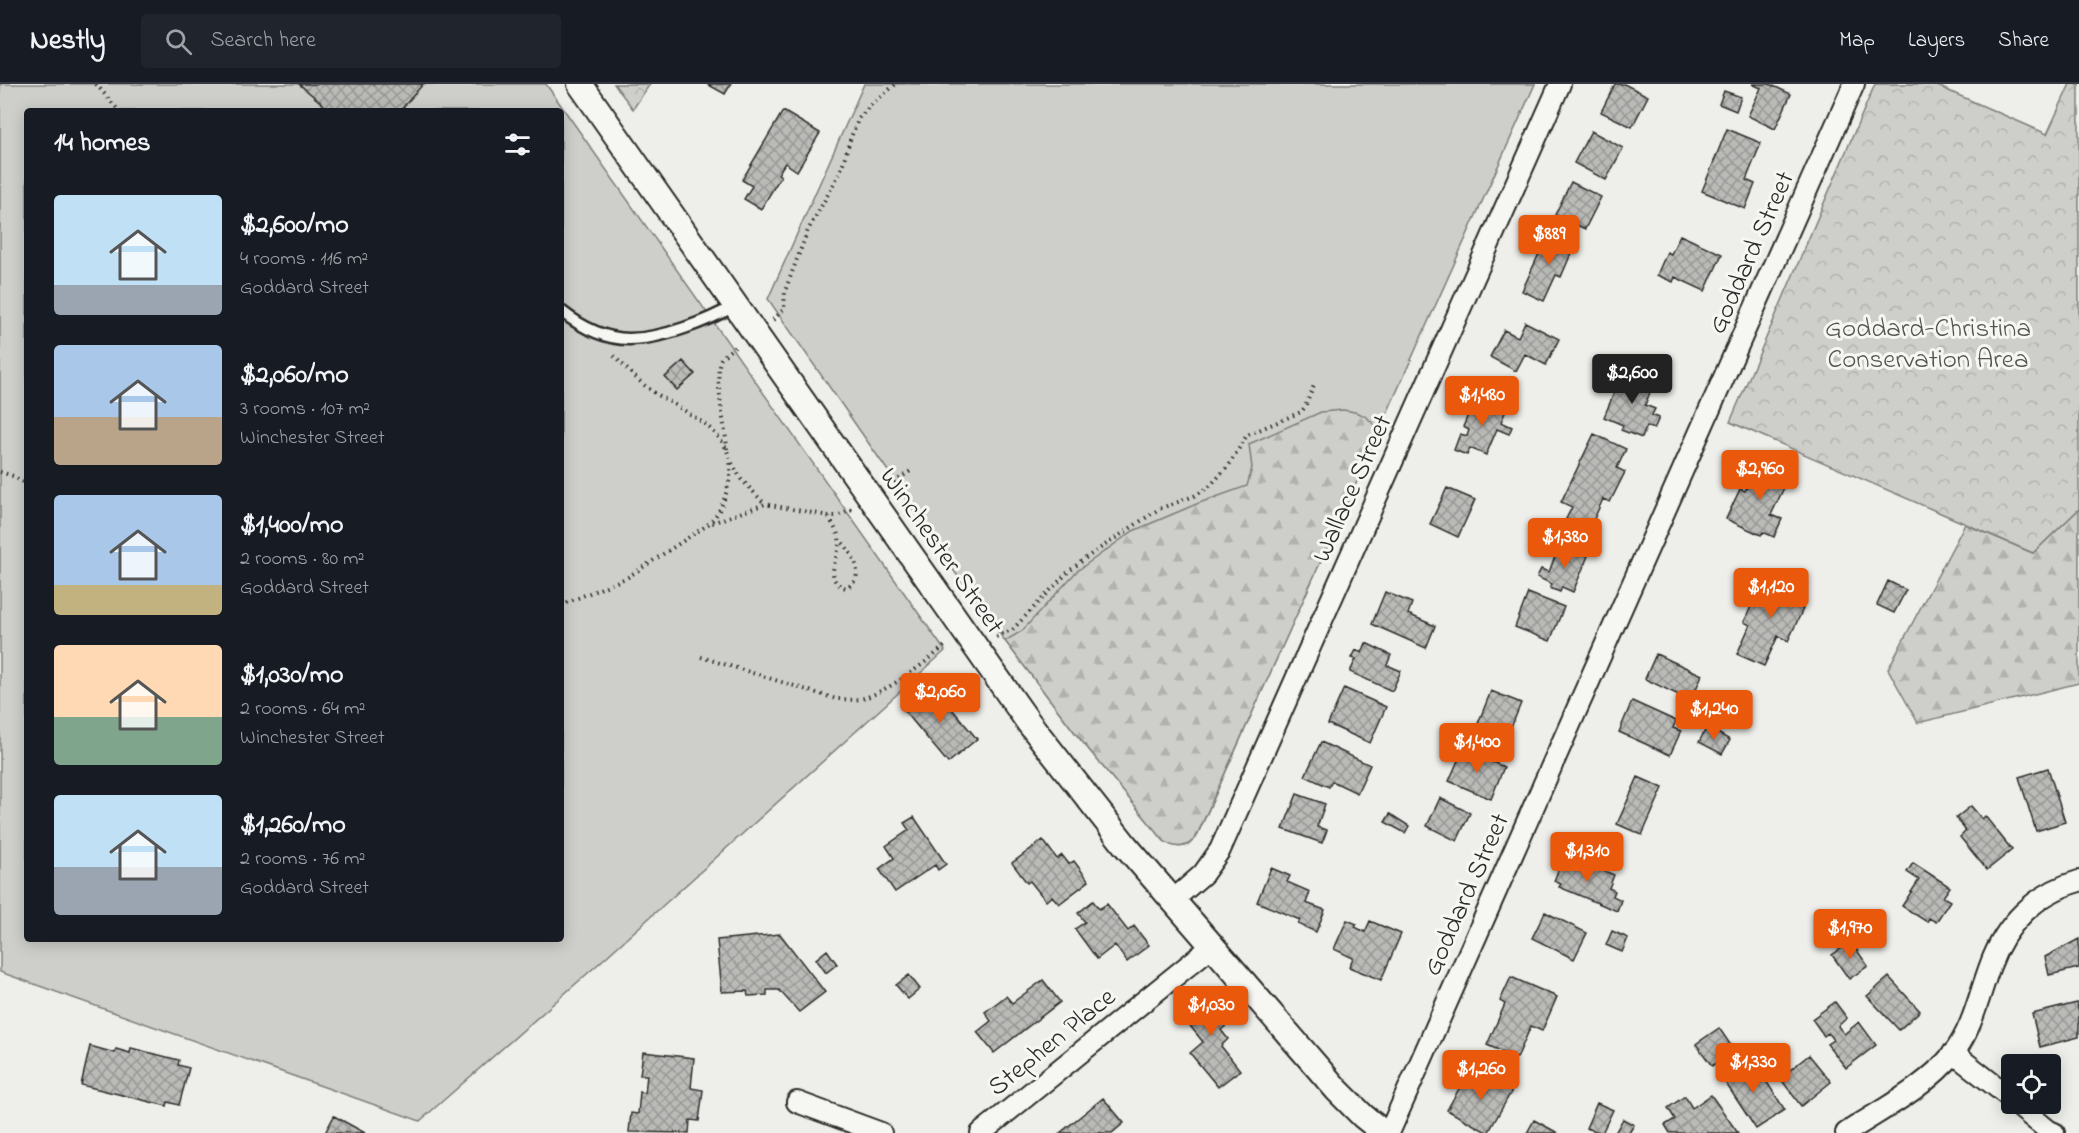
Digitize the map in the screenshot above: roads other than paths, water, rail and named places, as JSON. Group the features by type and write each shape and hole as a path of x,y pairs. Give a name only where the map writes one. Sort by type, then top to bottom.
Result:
{"street":[{"name":"Winchester Street","path":"580,84 970,641 1085,796 1211,947 1337,1090 1384,1133"},
{"name":"Wallace Street","path":"1172,901 1203,874 1220,850 1560,84"},
{"name":"Goddard Street","path":"1389,1133 1854,84"},
{"path":"1846,1133 1926,1080 1953,1053 1973,1018 1990,964 2012,924 2044,894 2079,881"},
{"name":"Stephen Place","path":"981,1133 1211,947"},
{"path":"1953,1053 2001,1090"},
{"path":"797,1102 881,1133"},
{"path":"2028,1114 2054,1133"}],"lane":[{"path":"564,313 578,325 628,339 702,322 736,305"}],"park label":[{"name":"Goddard-Christina Conservation Area","path":"1928,342"}]}
